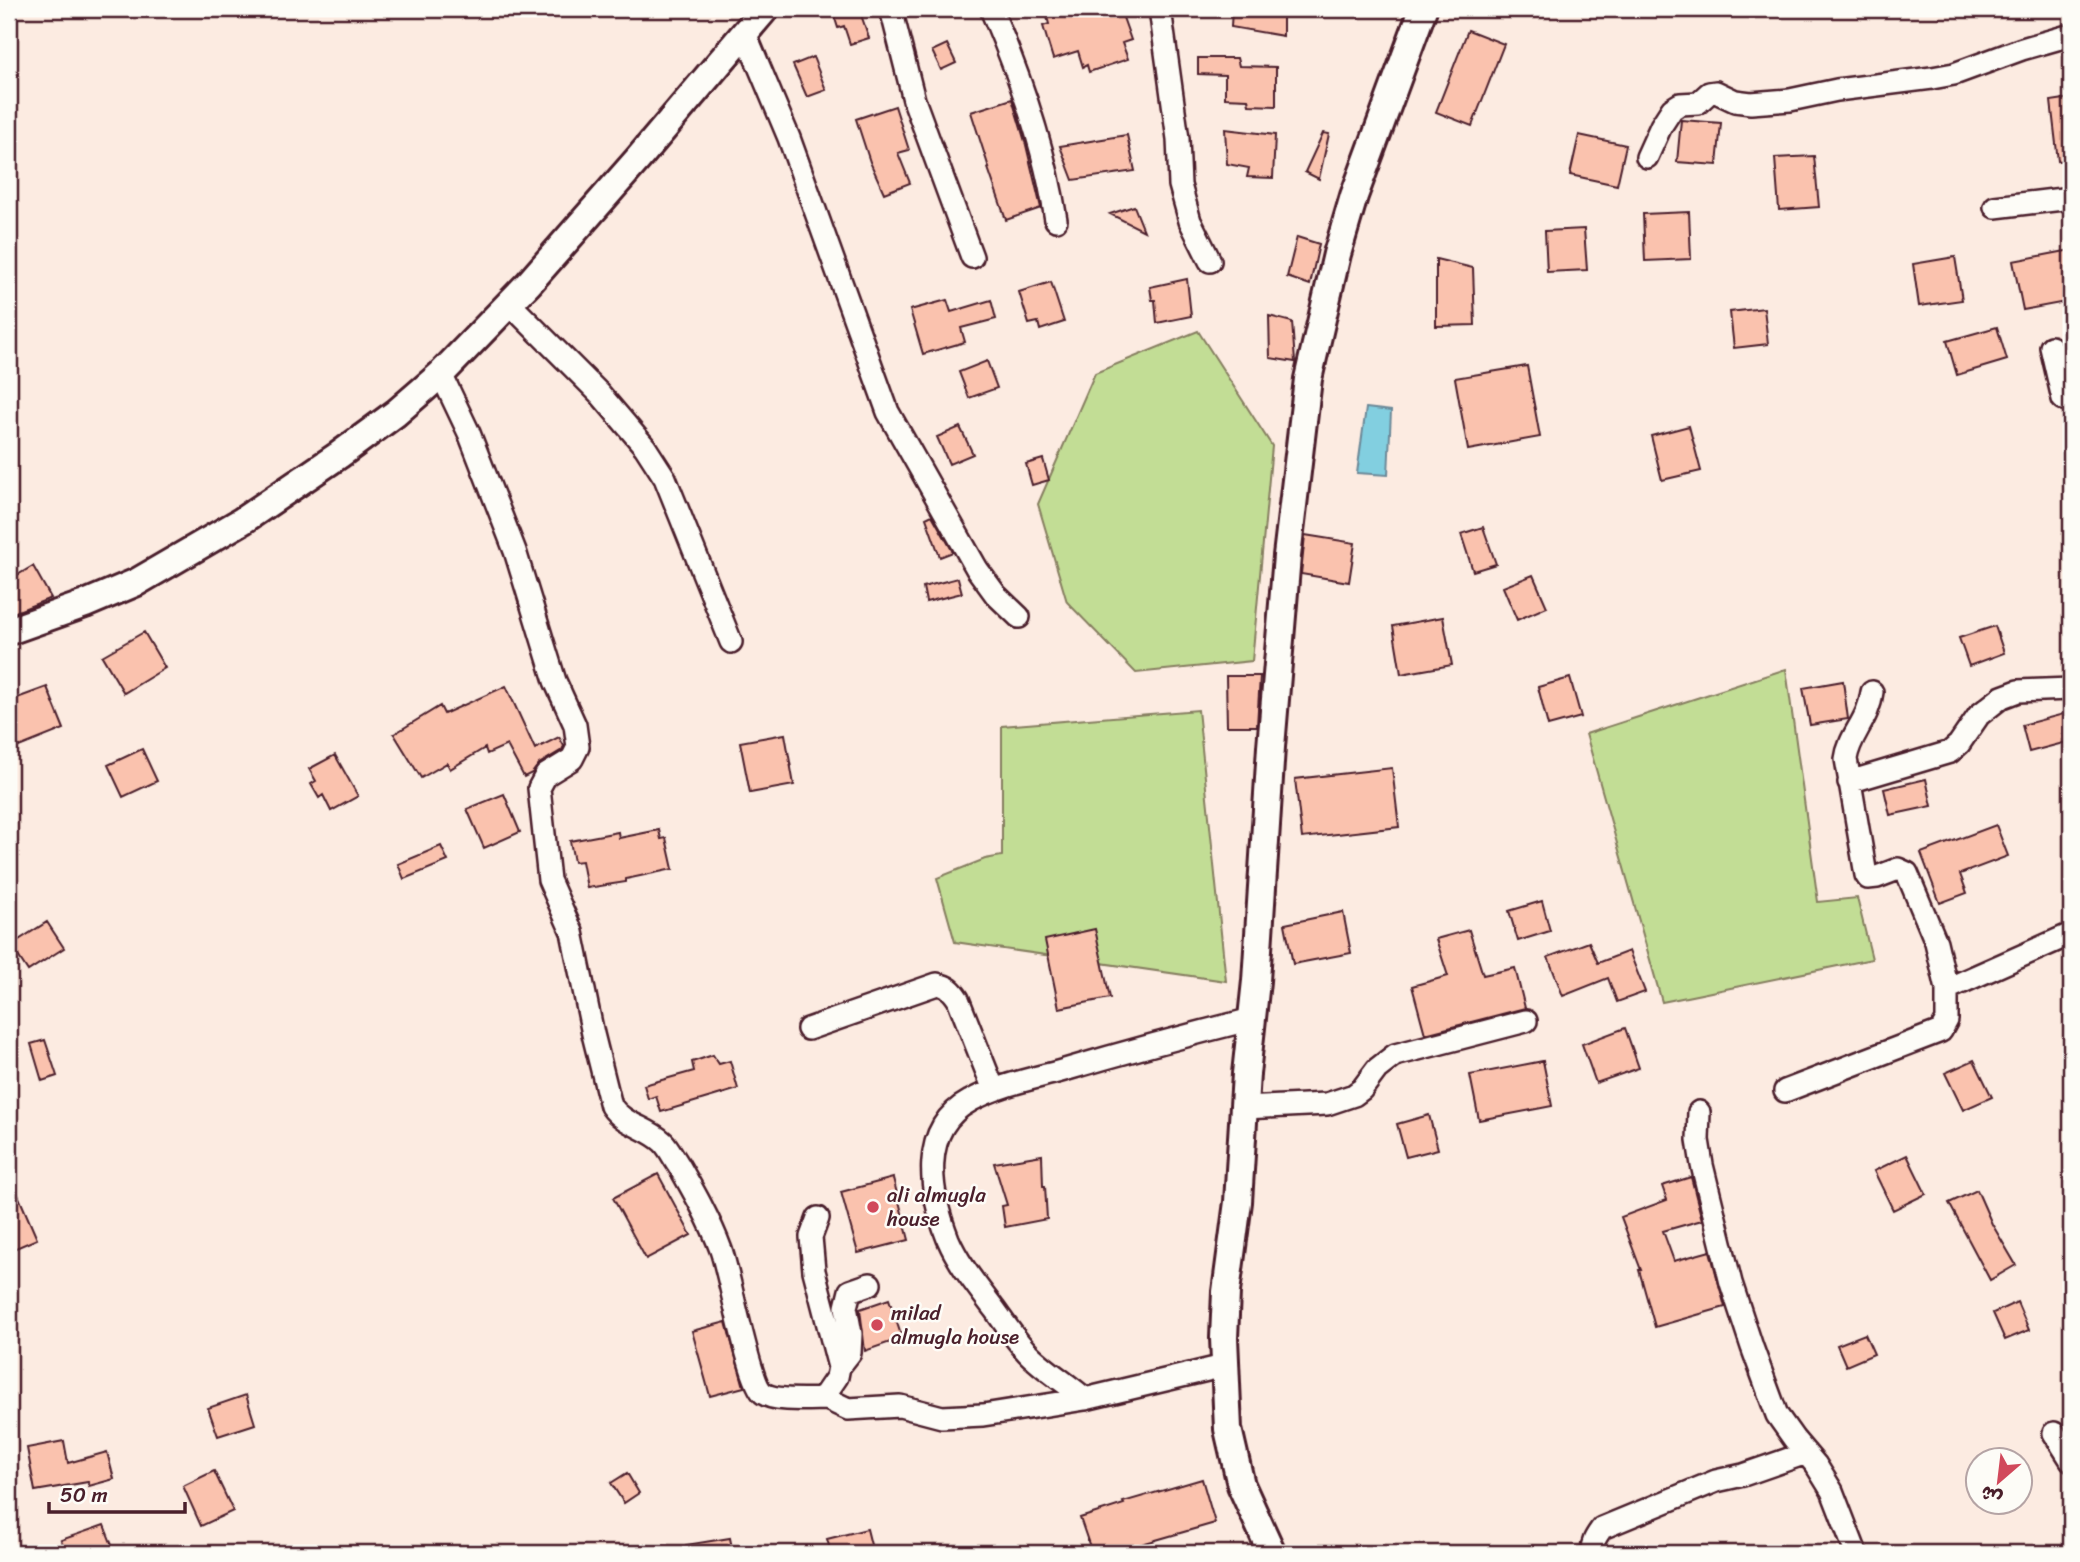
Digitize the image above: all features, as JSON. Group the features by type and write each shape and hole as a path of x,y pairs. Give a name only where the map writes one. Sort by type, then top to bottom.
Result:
{"street":[{"path":"9,631 137,582 242,521 339,455 396,412 440,374 598,206 765,9"},
{"path":"891,9 914,100 972,257"},
{"path":"991,9 1009,50 1039,141 1056,220"},
{"path":"1160,9 1178,139 1180,185 1190,221 1210,261"},
{"path":"1272,1553 1241,1485 1228,1429 1224,1366 1226,1292 1238,1202 1280,624 1308,379 1337,254 1354,196 1423,9"},
{"path":"745,33 793,150 888,412 977,569 996,595 1019,617"},
{"path":"1647,157 1672,109 1679,104 1698,103 1709,93 1716,92 1751,103 1790,100 1837,90 1932,78 1954,74 2022,48 2071,35"},
{"path":"1994,207 2071,198"},
{"path":"509,303 600,394 645,447 665,478 731,642"},
{"path":"2051,347 2063,399 2071,396"},
{"path":"440,374 469,433 515,551 555,681 575,725 578,747 572,759 546,775 539,788 548,880 572,932 611,1106 624,1120 666,1145 702,1207 721,1250 748,1358 759,1389 765,1395 779,1398 827,1399 848,1409 900,1406 942,1417 983,1415 1085,1399 1224,1366"},
{"path":"1849,782 1950,752 1959,744 1979,715 2002,697 2018,691 2071,689"},
{"path":"1785,1091 1941,1031 1947,1020 1947,989 1936,942 1907,873 1898,869 1873,878 1866,875 1846,752 1868,712 1872,692"},
{"path":"1947,989 2071,934"},
{"path":"808,1029 937,984 943,985 952,990 958,999 994,1090"},
{"path":"1085,1399 1028,1352 967,1274 949,1240 938,1208 932,1171 935,1143 952,1115 969,1101 994,1090 1252,1018"},
{"path":"1244,1108 1327,1104 1362,1089 1377,1069 1395,1055 1527,1021"},
{"path":"1699,1112 1698,1140 1702,1165 1731,1283 1777,1415 1832,1491 1856,1553"},
{"path":"818,1218 811,1237 814,1271 839,1367"},
{"path":"827,1399 825,1393 849,1353 851,1334 846,1307 850,1290 870,1284"},
{"path":"2054,1433 2071,1460"},
{"path":"1593,1553 1595,1537 1602,1528 1716,1481 1743,1475 1806,1453"}],"green space":[{"path":"1198,331 1272,446 1252,661 1136,673 1067,602 1038,504 1095,373"},
{"path":"1786,669 1818,902 1857,898 1872,959 1662,1002 1586,734"},
{"path":"1198,710 1226,981 955,942 937,878 985,859 1002,856 1002,726"}],"water":[{"path":"1366,408 1391,411 1388,475 1357,473"}],"building":[{"path":"832,9 859,9 869,38 850,44 844,26 838,28"},
{"path":"1071,9 1103,9 1105,14 1120,9 1131,40 1122,43 1128,59 1089,72 1087,65 1083,67 1078,51 1053,59 1043,26 1049,24 1047,17"},
{"path":"1232,9 1283,9 1283,36 1231,27"},
{"path":"1468,30 1504,44 1472,126 1436,112"},
{"path":"947,44 956,63 941,70 932,51"},
{"path":"813,57 826,90 807,97 793,65"},
{"path":"1198,58 1237,58 1239,66 1276,67 1276,106 1249,105 1248,99 1225,98 1225,75 1198,74"},
{"path":"2071,98 2071,159 2058,161 2051,101"},
{"path":"1012,99 1041,208 1006,220 971,112"},
{"path":"895,106 909,150 898,153 910,183 884,193 870,162 856,119"},
{"path":"1681,120 1721,123 1717,165 1677,162"},
{"path":"1225,129 1275,135 1273,178 1247,177 1249,168 1227,164"},
{"path":"1323,133 1329,134 1319,179 1305,172"},
{"path":"1127,135 1135,171 1073,180 1060,146"},
{"path":"1579,135 1626,145 1617,185 1570,175"},
{"path":"1814,156 1819,207 1779,210 1775,158"},
{"path":"1134,206 1144,231 1110,214"},
{"path":"1689,212 1691,259 1645,261 1643,214"},
{"path":"1584,229 1587,270 1547,272 1545,231"},
{"path":"1297,237 1319,244 1310,285 1287,277"},
{"path":"2071,250 2071,301 2023,310 2013,261"},
{"path":"1955,257 1962,300 1919,306 1913,264"},
{"path":"1436,259 1473,268 1475,325 1436,326"},
{"path":"1187,279 1191,316 1157,323 1155,300 1152,300 1150,287"},
{"path":"1051,282 1064,322 1040,330 1038,322 1029,324 1019,292"},
{"path":"947,300 951,312 991,300 996,319 961,328 965,342 923,354 910,310"},
{"path":"1764,308 1768,344 1734,348 1730,312"},
{"path":"1269,316 1292,322 1295,362 1270,358"},
{"path":"1997,327 2007,360 1957,375 1947,341"},
{"path":"987,361 997,388 969,398 959,372"},
{"path":"1527,366 1540,437 1468,450 1455,378"},
{"path":"1689,426 1701,471 1662,480 1651,436"},
{"path":"960,427 973,454 949,464 937,437"},
{"path":"1043,459 1049,480 1032,485 1026,464"},
{"path":"932,515 953,552 940,557 926,518"},
{"path":"1483,527 1496,564 1473,571 1461,534"},
{"path":"1305,535 1355,543 1349,582 1301,574"},
{"path":"33,566 51,598 13,613 9,605 9,580"},
{"path":"1533,575 1547,607 1517,620 1503,587"},
{"path":"958,578 962,593 926,602 923,587"},
{"path":"1443,617 1452,665 1401,674 1393,626"},
{"path":"1995,626 2004,653 1969,666 1959,638"},
{"path":"144,632 165,668 124,693 102,656"},
{"path":"1226,676 1260,676 1257,726 1227,726"},
{"path":"1570,678 1581,717 1548,726 1538,687"},
{"path":"1843,681 1848,719 1810,725 1803,688"},
{"path":"506,686 535,749 559,737 564,746 562,750 524,777 507,745 487,754 485,748 450,769 447,763 421,778 394,734 440,706 444,714"},
{"path":"47,687 64,729 19,747 9,721 9,701"},
{"path":"2071,712 2071,741 2029,752 2022,725"},
{"path":"785,734 794,785 750,793 740,742"},
{"path":"142,749 157,781 123,797 108,765"},
{"path":"335,755 358,796 331,811 323,795 319,798 311,784 316,781 309,769"},
{"path":"1392,768 1399,827 1302,838 1295,779"},
{"path":"1926,779 1932,806 1890,815 1884,789"},
{"path":"504,794 520,832 484,848 467,809"},
{"path":"1996,825 2008,856 1960,874 1967,893 1940,903 1921,853"},
{"path":"659,830 661,839 666,838 673,869 626,879 626,882 587,888 582,861 574,862 570,841 618,832 619,838"},
{"path":"441,846 448,861 404,879 398,864"},
{"path":"1542,901 1550,931 1518,941 1509,911"},
{"path":"1343,912 1351,953 1293,964 1285,924"},
{"path":"47,922 64,948 28,971 11,945"},
{"path":"1095,929 1110,998 1059,1008 1045,940"},
{"path":"1469,930 1483,975 1515,968 1525,1008 1425,1034 1412,986 1448,976 1436,939"},
{"path":"1589,942 1598,963 1629,951 1645,992 1617,1002 1608,978 1563,996 1548,957"},
{"path":"1625,1028 1639,1068 1596,1083 1582,1044"},
{"path":"45,1040 57,1076 42,1081 31,1044"},
{"path":"713,1055 719,1064 730,1061 738,1089 661,1112 656,1096 648,1099 644,1085 694,1071 692,1062"},
{"path":"1974,1060 1992,1097 1963,1110 1945,1073"},
{"path":"1543,1061 1552,1106 1479,1120 1470,1075"},
{"path":"1429,1115 1438,1149 1406,1157 1397,1124"},
{"path":"1042,1155 1047,1219 1005,1227 1002,1206 1007,1205 994,1163"},
{"path":"1907,1155 1926,1194 1893,1210 1874,1171"},
{"path":"9,1174 37,1239 9,1251"},
{"path":"658,1174 691,1235 646,1259 613,1198"},
{"path":"1691,1177 1702,1220 1663,1231 1674,1261 1710,1251 1725,1307 1655,1327 1641,1270 1621,1217 1667,1200 1662,1186"},
{"name":"ali almugla house","path":"893,1178 909,1240 858,1253 841,1192"},
{"path":"1977,1190 1992,1224 2016,1265 1990,1280 1949,1203"},
{"name":"milad almugla house","path":"889,1299 902,1338 865,1351 860,1309"},
{"path":"2017,1302 2029,1330 2005,1340 1993,1313"},
{"path":"726,1322 744,1387 710,1396 692,1331"},
{"path":"1865,1334 1874,1354 1846,1366 1837,1345"},
{"path":"246,1395 255,1424 218,1436 208,1408"},
{"path":"64,1441 68,1463 107,1452 114,1479 89,1486 88,1482 35,1491 27,1448"},
{"path":"214,1471 233,1511 201,1526 183,1486"},
{"path":"627,1473 639,1493 624,1503 611,1483"},
{"path":"1202,1479 1215,1523 1128,1548 1130,1553 1092,1553 1080,1518 1124,1504 1123,1502"},
{"path":"104,1525 113,1548 99,1553 66,1553 61,1540"},
{"path":"867,1529 873,1553 831,1553 827,1539"},
{"path":"730,1538 733,1553 686,1553 686,1545"}],"place":[{"name":"ali almugla house","path":"873,1207"},
{"name":"milad almugla house","path":"877,1325"}]}
